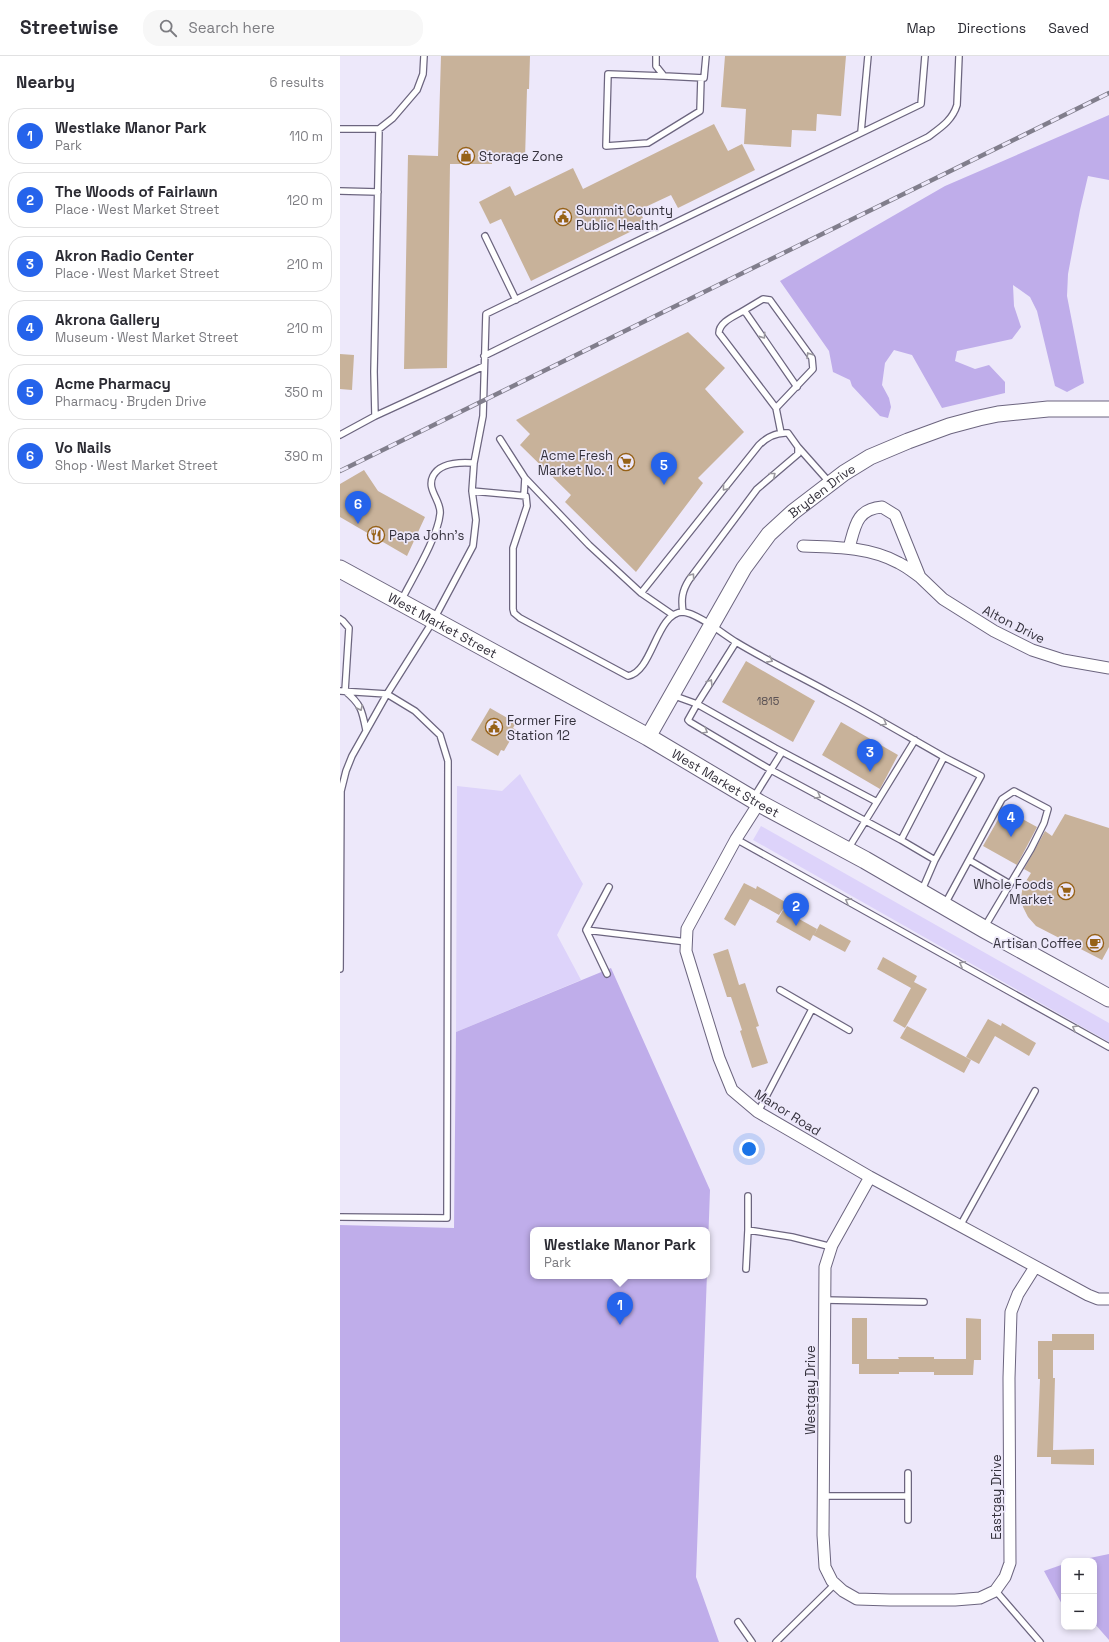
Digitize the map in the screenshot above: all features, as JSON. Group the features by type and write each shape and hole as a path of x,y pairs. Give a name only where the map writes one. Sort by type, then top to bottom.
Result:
{"main road":[{"name":"West Market Street","path":"340,570 648,737 756,801 847,850 920,893 1109,998"}],"street":[{"name":"Bryden Drive","path":"648,737 710,625 744,568 769,534 793,512 830,483 870,457 942,428 979,418 998,414 1048,409 1109,409"},
{"name":"Alton Drive","path":"920,577 895,515 882,507 869,510 863,514 856,522 849,548 869,551 899,562 920,577 943,599 962,612 994,631 1032,650 1064,660 1109,668"},
{"path":"803,546 849,548"},
{"name":"Manor Road","path":"756,801 687,929 686,951 716,1051 732,1090 758,1112 870,1177 1088,1295 1098,1299 1109,1299"},
{"name":"Westgay Drive","path":"870,1177 832,1247 825,1267 823,1535 826,1567 832,1581 835,1584 843,1591 858,1598 890,1600 955,1600 980,1598 995,1590"},
{"name":"Eastgay Drive","path":"995,1590 1005,1577 1010,1563 1009,1378 1011,1312 1018,1294 1035,1267"}],"lane":[{"path":"340,129 379,129 393,118 417,90 423,74 424,56"},
{"path":"656,56 656,66 664,76"},
{"path":"701,78 700,111 648,143 606,146 608,74 704,78 706,56"},
{"path":"861,132 868,56"},
{"path":"340,969 340,828 342,792 346,771 366,730 433,621 473,546 476,520 472,491 474,464 483,416 486,314 921,104 925,56"},
{"path":"484,356 928,137 949,122 955,112 957,105 959,56"},
{"path":"375,416 374,372 379,129"},
{"path":"340,191 378,192"},
{"path":"485,236 516,300"},
{"path":"776,408 813,369 812,358 770,300 763,299 721,325 719,333 776,408 782,433"},
{"path":"743,311 797,387"},
{"path":"340,436 375,416 484,366"},
{"path":"641,593 765,439 782,433 788,433 798,447 830,483"},
{"path":"500,439 525,478 589,544 641,593 673,615"},
{"path":"683,612 681,597 683,589 689,580 757,490 798,454 798,447"},
{"path":"400,603 439,522 441,512 431,489 432,477 438,470 458,462 474,464"},
{"path":"525,478 524,495 527,499 527,506 513,548 514,613 628,676 636,673 668,619 673,615 683,612 710,625 736,642 981,776 935,860 920,893"},
{"path":"472,491 524,495"},
{"path":"340,619 349,628 342,691"},
{"path":"736,642 688,720 771,770 935,860"},
{"path":"340,1217 447,1218 448,761 440,735 415,711 387,694 342,691"},
{"path":"342,691 356,700 363,713 366,730"},
{"path":"672,695 697,704 782,752 876,802"},
{"path":"847,850 915,740"},
{"path":"756,801 771,770 782,752"},
{"path":"900,840 944,756"},
{"path":"944,906 1002,799 1014,791 1048,809 1044,823 984,929"},
{"path":"736,839 1109,1047"},
{"path":"969,860 1010,884"},
{"path":"586,930 609,887"},
{"path":"586,930 686,942"},
{"path":"586,930 608,974"},
{"path":"780,990 849,1030"},
{"path":"758,1112 812,1009"},
{"path":"960,1226 1035,1091"},
{"path":"746,1270 748,1196"},
{"path":"748,1230 792,1237 832,1247"},
{"path":"824,1300 924,1302"},
{"path":"908,1473 908,1520"},
{"path":"824,1496 908,1496"},
{"path":"776,1642 835,1584"},
{"path":"995,1590 1040,1642"},
{"path":"738,1622 752,1642"}],"shaded area":[{"path":"1109,115 1109,180 1088,176 1068,274 1067,296 1084,383 1067,392 1055,386 1037,311 1030,297 1013,285 1014,306 1021,327 1012,339 957,351 955,361 975,369 989,365 1005,382 1005,393 942,408 912,355 894,350 885,363 882,385 889,398 891,407 888,418 880,416 852,386 850,380 833,372 829,351 780,281 945,186"},
{"path":"520,774 583,884 557,935 581,980 456,1032 457,786 502,791"},
{"path":"761,826 1109,1023 1109,1042 753,840"},
{"path":"611,968 710,1190 709,1227 530,1227 530,1279 707,1279 696,1577 719,1642 340,1642 340,1225 454,1228 456,1032"},
{"path":"1109,1554 1109,1640 1097,1626 1097,1558 1090,1558"},
{"path":"1061,1565 1061,1602 1044,1571"}],"building":[{"path":"441,56 530,56 529,89 527,89 525,159 492,158 492,164 450,164 447,368 404,369 408,155 438,156"},
{"path":"725,56 846,56 841,116 817,114 816,131 792,130 791,147 744,144 746,109 721,107"},
{"path":"714,124 728,151 742,144 755,170 678,208 671,195 639,210 646,224 531,281 501,219 490,224 479,202 510,186 515,196 573,168 583,189"},
{"name":"Acme Fresh Market No. 1","path":"688,332 725,368 705,389 744,432 698,478 703,483 636,572 565,502 571,495 520,445 530,434 516,420"},
{"path":"340,354 354,355 352,390 340,389"},
{"path":"364,470 378,491 425,517 407,556 340,517 340,484"},
{"path":"746,661 815,701 793,742 722,702"},
{"path":"490,708 516,723 513,728 516,730 504,751 501,750 498,756 471,740"},
{"path":"841,722 898,755 880,789 822,755"},
{"path":"1004,809 1037,827 1017,865 983,846"},
{"name":"Whole Foods Market","path":"1065,814 1109,828 1109,947 1102,960 1036,926 1028,917 1023,907 1021,897 1023,886 1031,873 1024,869 1045,831 1052,836"},
{"path":"744,883 756,889 757,886 787,903 779,915 750,899 735,926 724,919"},
{"path":"783,910 817,929 814,935 820,924 851,941 845,952 813,935 810,941 776,922"},
{"path":"728,949 739,985 745,983 759,1026 756,1027 768,1063 752,1068 731,997 727,997 713,954"},
{"path":"883,957 917,976 914,982 927,989 905,1028 893,1021 911,988 877,969"},
{"path":"988,1019 1001,1026 1002,1023 1036,1043 1029,1056 995,1036 979,1064 966,1057"},
{"path":"907,1026 971,1060 964,1073 900,1038"},
{"path":"852,1318 867,1318 867,1359 934,1357 934,1359 966,1359 966,1318 981,1319 981,1360 974,1360 973,1375 934,1375 934,1372 859,1374 859,1364 852,1364"},
{"path":"1052,1334 1094,1334 1094,1350 1053,1350 1053,1378 1055,1378 1053,1450 1094,1449 1094,1465 1051,1464 1051,1457 1037,1457 1040,1379 1038,1379 1038,1341 1052,1341"}],"railway":[{"path":"340,471 1109,93"}],"place":[{"name":"Storage Zone","path":"466,156"},
{"name":"Summit County Public Health","path":"563,217"},
{"name":"Acme Fresh Market No. 1","path":"626,462"},
{"name":"Acme Pharmacy","path":"664,485"},
{"name":"Vo Nails","path":"358,524"},
{"name":"Papa John's","path":"376,535"},
{"name":"Former Fire Station 12","path":"494,727"},
{"name":"Akron Radio Center","path":"870,772"},
{"name":"Akrona Gallery","path":"1011,837"},
{"name":"Whole Foods Market","path":"1066,891"},
{"name":"The Woods of Fairlawn","path":"796,926"},
{"name":"Artisan Coffee","path":"1095,943"},
{"name":"Westlake Manor Park","path":"620,1325"}]}
